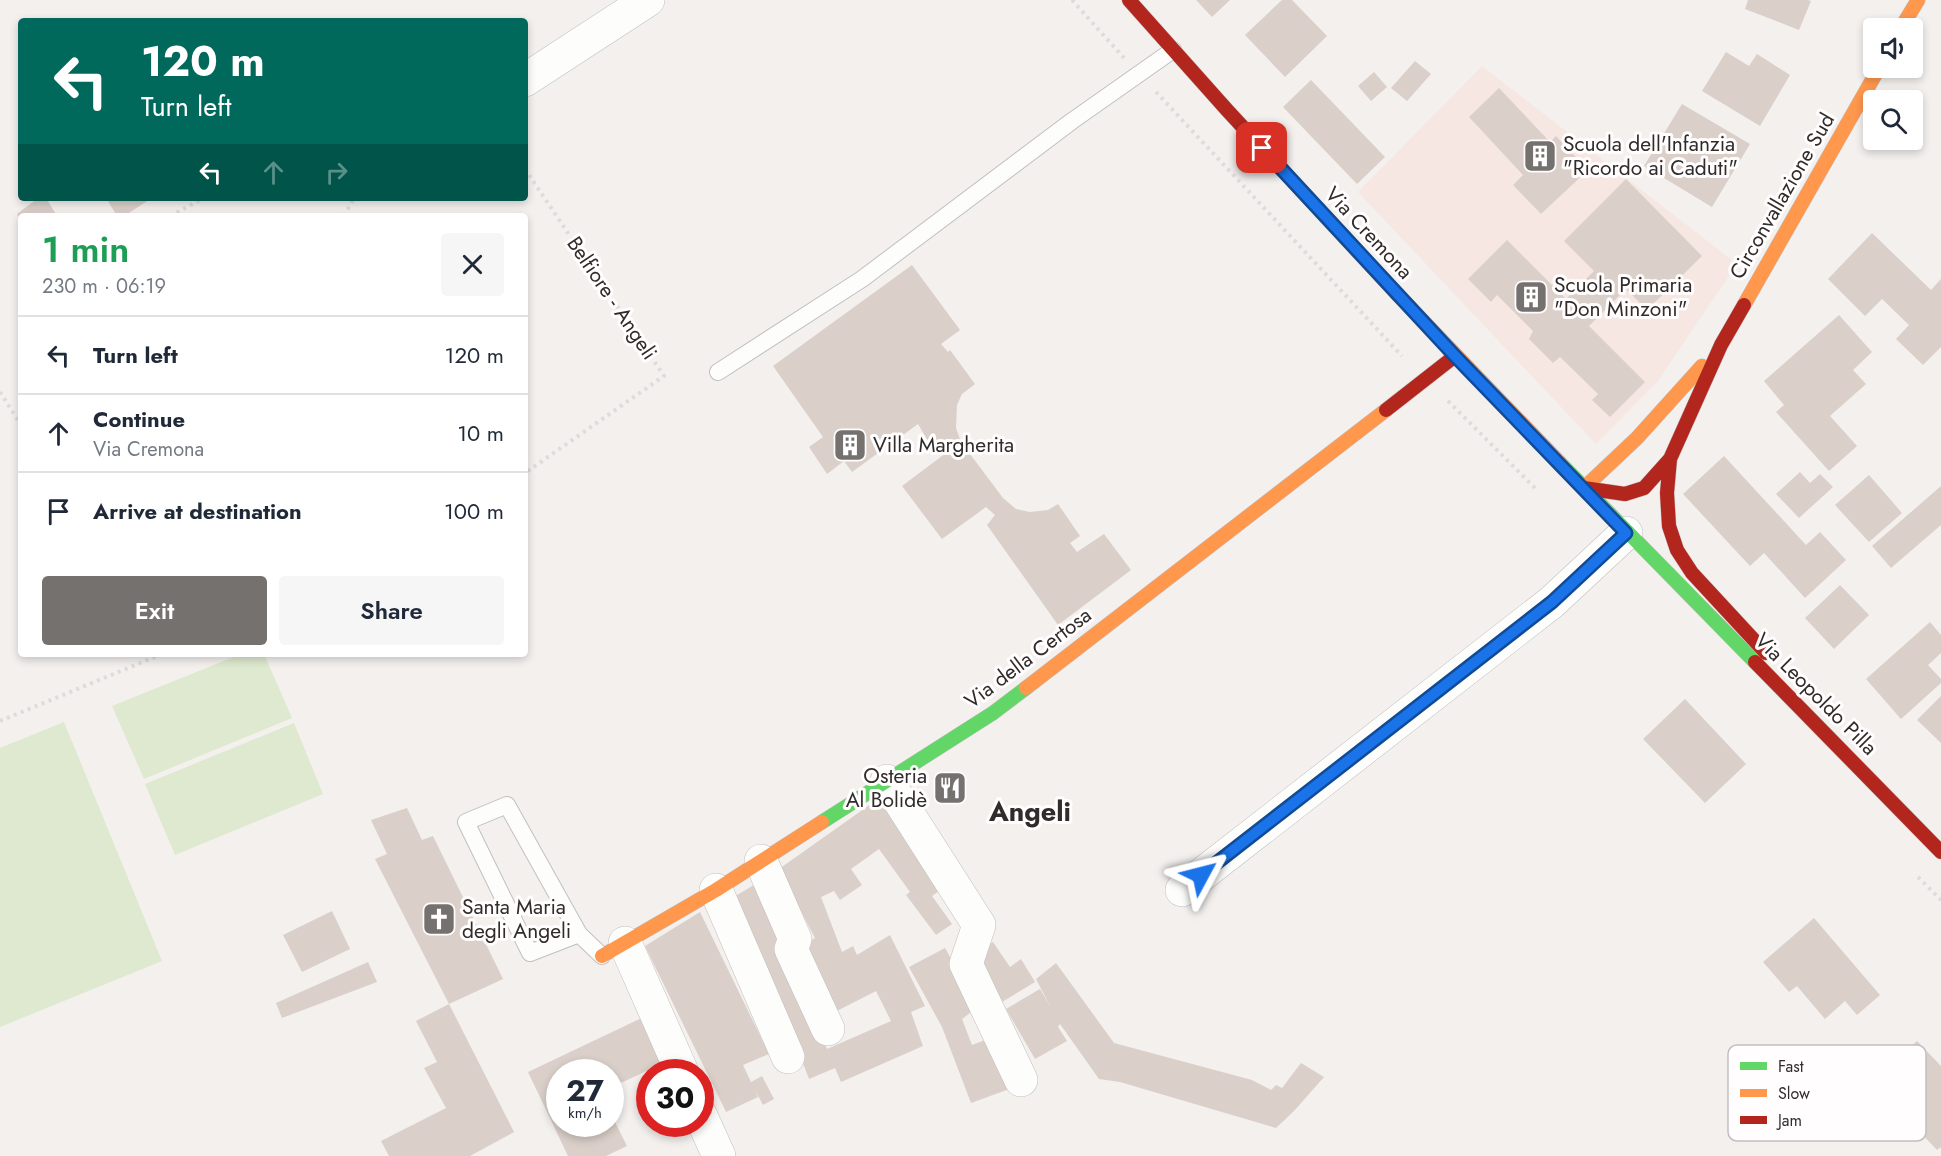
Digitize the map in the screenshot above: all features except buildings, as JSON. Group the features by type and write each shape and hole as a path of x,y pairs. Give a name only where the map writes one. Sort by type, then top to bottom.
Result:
{"main road":[{"name":"Via Cremona","path":"1129,0 1455,356 1626,533"},
{"path":"1907,18 1918,0"},
{"name":"Circonvallazione Sud","path":"1584,488 1625,494 1644,488 1670,459 1721,345 1873,78"},
{"name":"Circonvallazione Sud","path":"1584,488 1637,438 1721,345"},
{"name":"Via della Certosa","path":"613,949 716,890 993,713 1455,356"},
{"name":"Circonvallazione Sud","path":"1670,459 1667,493 1669,526 1677,550 1692,573 1760,645 1839,748"},
{"name":"Via Leopoldo Pilla","path":"1626,533 1941,852"}],"street":[{"path":"528,78 648,0"},
{"path":"1182,890 1552,602 1626,533"},
{"path":"887,781 979,925 966,964 1021,1080"},
{"path":"761,861 795,939 791,949 828,1029"},
{"path":"716,890 788,1057"},
{"path":"613,949 675,1059"},
{"path":"710,1137 719,1156"}],"lane":[{"path":"718,372 862,279 1072,121 1173,50"},
{"path":"579,934 530,953 466,822 507,805 579,934 613,949"}],"path":[{"name":"Belfiore - Angeli","path":"528,173 664,376 528,471"},
{"path":"176,213 198,201"},
{"path":"0,392 18,420"},
{"path":"0,721 155,657"}],"shaded area":[{"path":"1482,66 1737,264 1658,381 1596,444 1358,192"}],"green space":[{"path":"234,657 265,657 292,718 144,779 112,706"},
{"path":"64,722 162,961 0,1027 0,748"},
{"path":"294,723 323,794 175,855 145,784"}],"traffic: fast":[{"path":"1560,463 1755,662"},
{"path":"822,822 993,713 1026,688"}],"traffic: slow":[{"path":"1907,18 1918,0"},
{"path":"1744,305 1873,78"},
{"path":"1398,295 1560,463"},
{"path":"1584,488 1637,438 1702,366"},
{"path":"1026,688 1386,410"},
{"path":"602,956 716,890 822,822"}],"traffic: jam":[{"path":"1129,0 1398,295"},
{"path":"1744,305 1721,345 1670,459 1667,493 1669,526 1677,550 1692,573 1766,653"},
{"path":"1386,410 1455,356"},
{"path":"1584,488 1625,494 1644,488 1670,459"},
{"path":"1755,662 1941,852"}],"place":[{"name":"Scuola dell'Infanzia \"Ricordo ai Caduti\"","path":"1540,156"},
{"name":"Scuola Primaria \"Don Minzoni\"","path":"1531,297"},
{"name":"Villa Margherita","path":"850,445"},
{"name":"Osteria Al Bolidè","path":"950,788"},
{"name":"Santa Maria degli Angeli","path":"439,919"}],"district":[{"name":"Angeli","path":"1030,812"}],"route":[{"path":"1201,875 1552,602 1626,533 1455,356 1262,148"}]}
